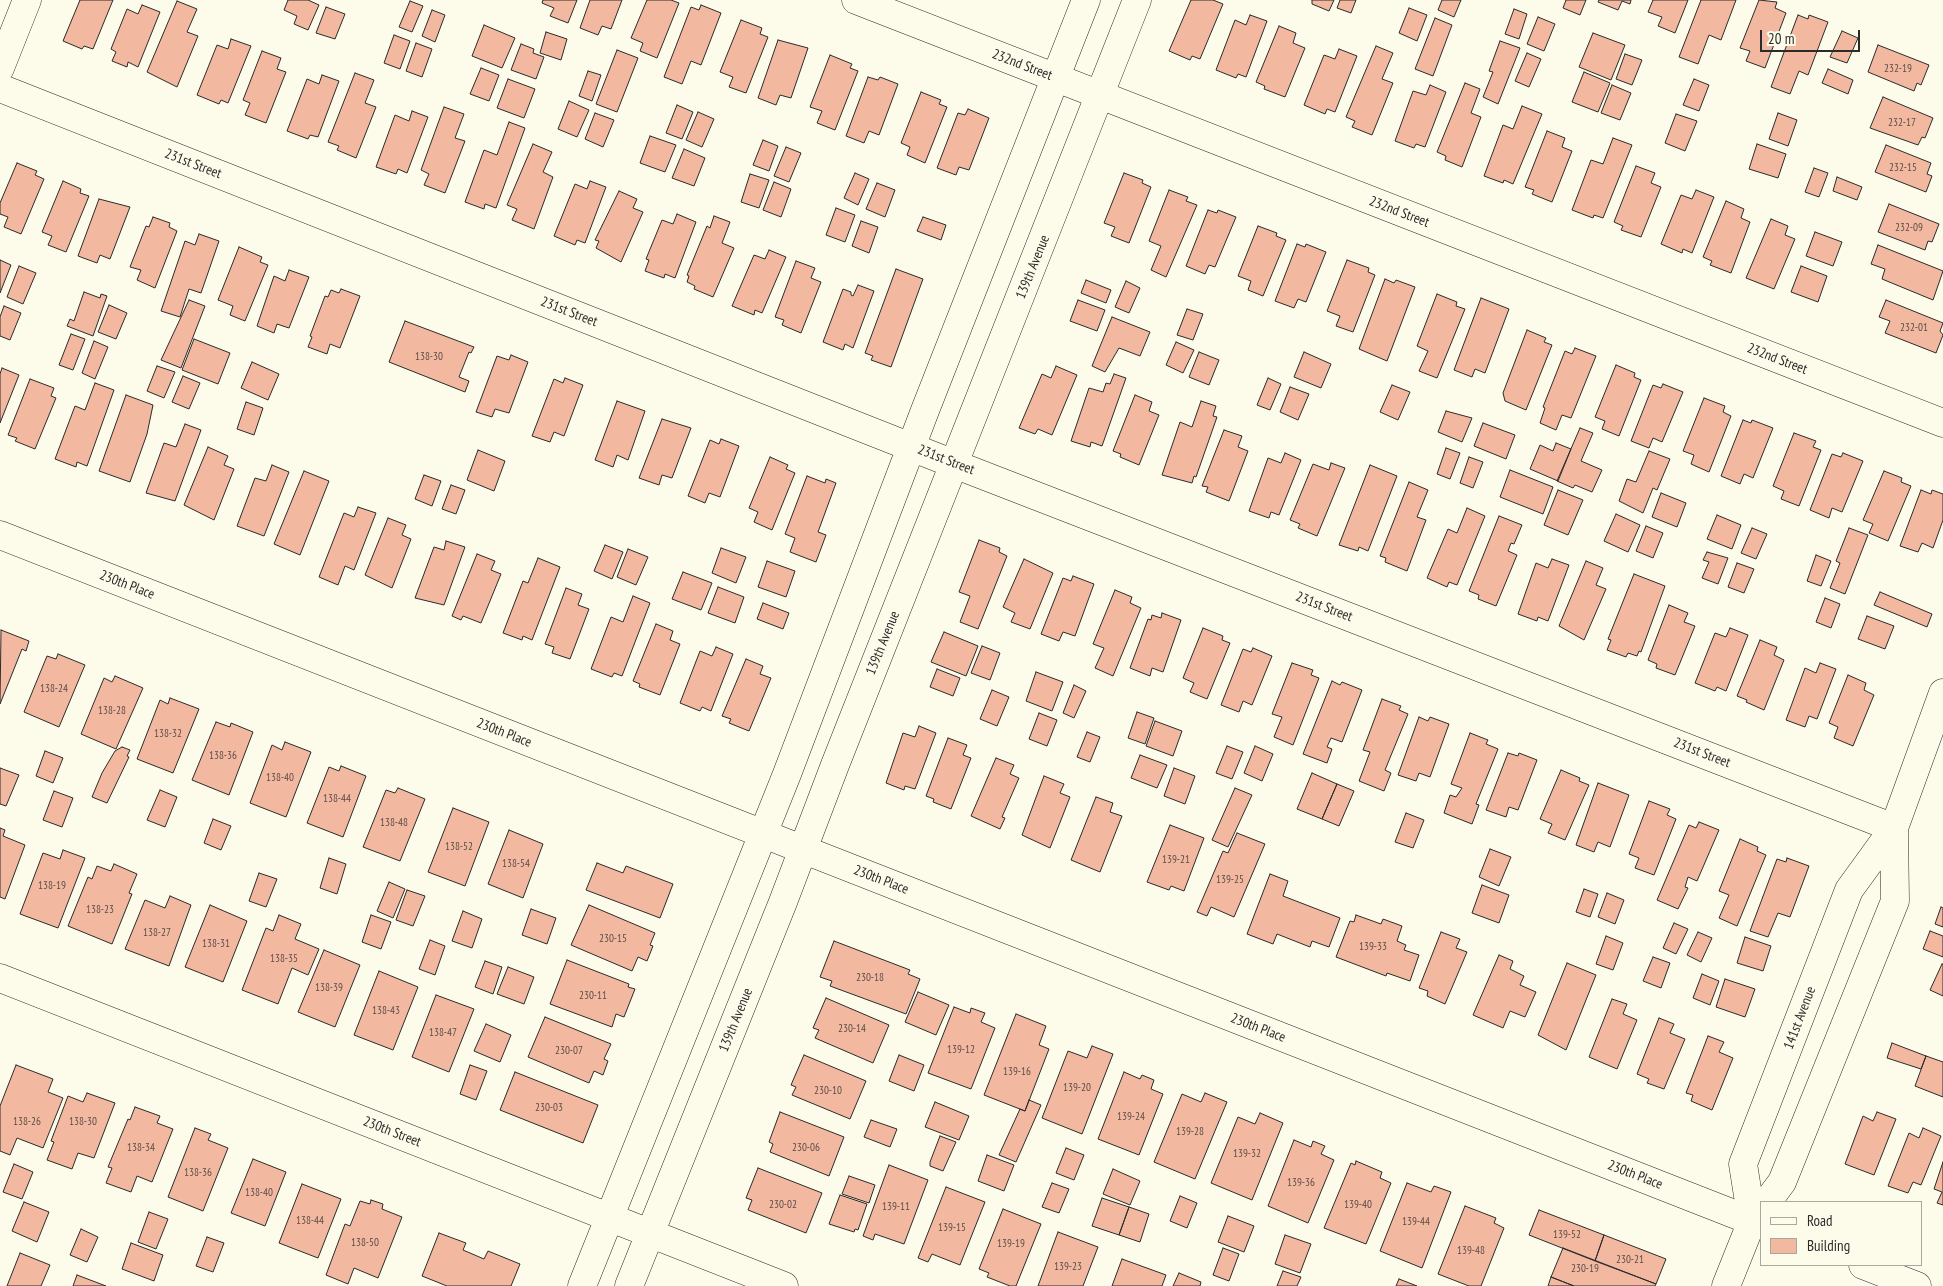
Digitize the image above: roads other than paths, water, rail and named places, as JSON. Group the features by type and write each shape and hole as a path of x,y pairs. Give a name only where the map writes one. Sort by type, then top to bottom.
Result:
{"street":[{"path":"0,68 27,0"},
{"name":"232nd Street","path":"856,0 1943,423"},
{"path":"582,1286 764,834 1054,78 1086,0"},
{"name":"139th Avenue","path":"629,1286 803,850 834,765 1137,0"},
{"name":"231st Street","path":"0,88 954,464 1894,828"},
{"name":"230th Place","path":"0,535 803,850 1760,1214"},
{"name":"141st Avenue","path":"1726,1286 1760,1214 1743,1164 1849,890 1894,828 1943,692"},
{"name":"141st Avenue","path":"1769,1201 1782,1182 1894,901 1894,828"},
{"name":"230th Street","path":"0,978 784,1286"},
{"path":"1866,1266 1916,1286"}]}
